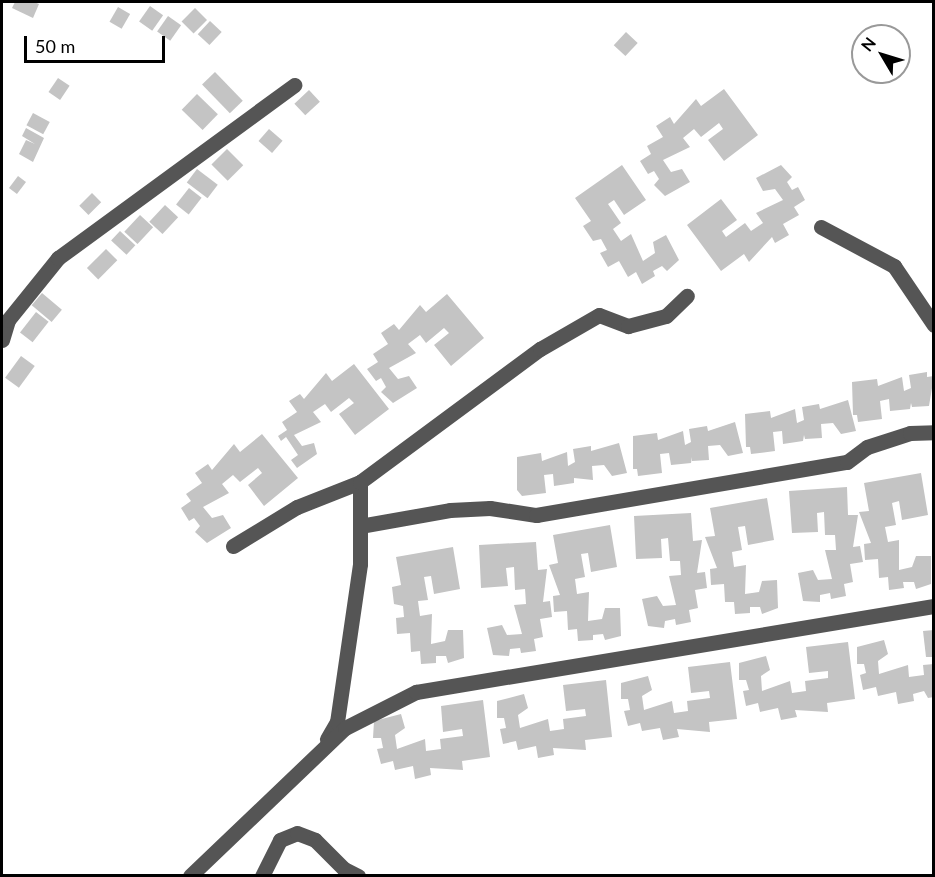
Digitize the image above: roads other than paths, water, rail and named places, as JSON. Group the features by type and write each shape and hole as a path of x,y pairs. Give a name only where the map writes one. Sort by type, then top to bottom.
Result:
{"street":[{"path":"2,340 8,320 58,258 294,85"},
{"path":"821,227 894,266 933,325"},
{"path":"232,546 297,507 360,482 569,332 599,315 628,326 666,316 687,296"},
{"path":"360,526 450,510 490,508 536,515 847,462 867,447 899,436 933,432"},
{"path":"318,754 337,722 360,564 360,482"},
{"path":"190,876 345,728 416,692 933,606"},
{"path":"262,876 280,840 297,833 315,840 344,869 358,876"}]}
